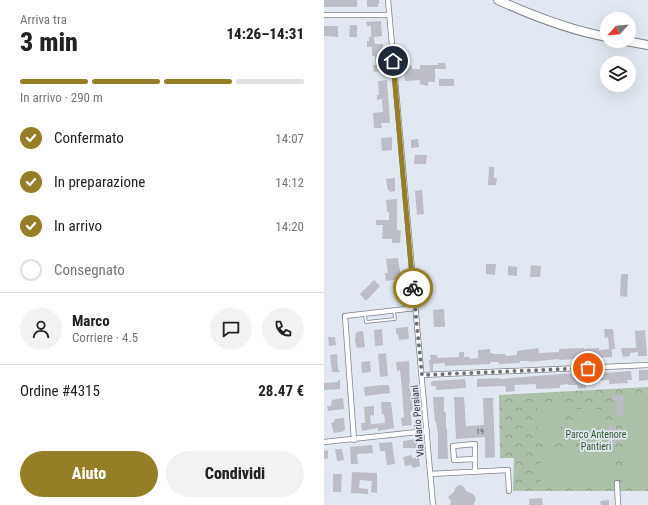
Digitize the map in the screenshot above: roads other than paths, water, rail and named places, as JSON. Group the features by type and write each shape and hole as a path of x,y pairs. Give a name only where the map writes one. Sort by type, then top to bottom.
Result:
{"highway":[{"path":"498,0 546,20 589,34 600,36"},
{"path":"636,43 648,45"}],"street":[{"name":"Via Mario Persiani","path":"388,0 433,505"},
{"path":"324,15 389,14"},
{"path":"354,440 345,316 415,308"},
{"path":"422,375 648,366"},
{"path":"324,442 427,432"},
{"path":"475,459 454,460 453,446 475,444 475,459 475,471"},
{"path":"430,474 508,470 509,491"},
{"path":"617,483 618,505"}],"lane":[{"path":"365,314 366,322 395,319 394,310"}],"park label":[{"name":"Parco Antenore Pantieri","path":"596,440"}]}
